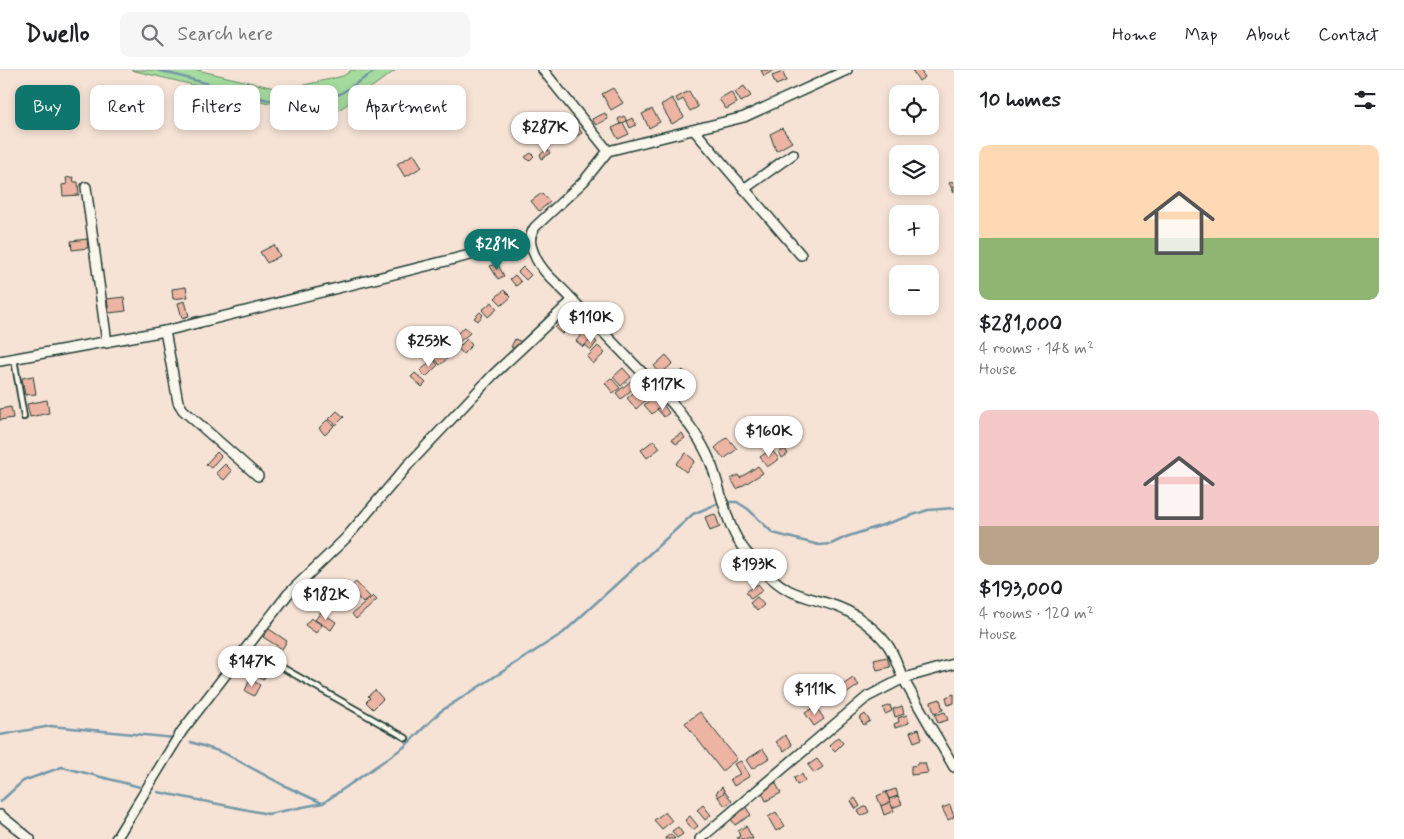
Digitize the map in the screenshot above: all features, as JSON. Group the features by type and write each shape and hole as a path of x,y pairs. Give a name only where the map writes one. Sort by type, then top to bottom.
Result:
{"street":[{"path":"543,70 608,151"},
{"path":"847,70 744,117 608,151 584,181 535,227 530,234 530,240 535,257 543,268 673,404 694,432 710,462 728,521 744,550 776,582 790,591 841,607 856,616 887,644 954,767"},
{"path":"694,130 801,255"},
{"path":"744,189 793,154"},
{"path":"86,187 107,343"},
{"path":"0,361 165,331 530,240"},
{"path":"116,839 182,731 288,594 346,538 428,444 493,375 573,300"},
{"path":"165,331 178,402 183,410 258,476"},
{"path":"700,839 746,801 810,743 867,697 904,678 954,664"},
{"path":"0,815 30,839"}],"lane":[{"path":"14,359 24,417"},
{"path":"248,648 406,738"}],"green space":[{"path":"131,70 197,70 270,87 270,103 260,101 260,85 194,85"},
{"path":"352,70 396,70 375,85 348,85 348,104 338,111 338,85 304,85 343,76"}],"building":[{"path":"761,70 774,70 764,76"},
{"path":"912,70 920,70 925,77 919,81"},
{"path":"783,72 786,81 776,85 772,76"},
{"path":"744,86 751,96 741,102 735,92"},
{"path":"613,88 623,103 611,110 602,94"},
{"path":"689,91 698,107 690,111 683,99 678,102 676,98"},
{"path":"731,92 737,103 726,109 719,99"},
{"path":"672,98 684,117 672,124 661,105"},
{"path":"652,109 660,122 649,128 642,114"},
{"path":"605,113 608,119 596,125 592,119"},
{"path":"624,116 627,121 620,124 618,119"},
{"path":"632,118 636,125 630,128 627,121"},
{"path":"623,123 629,134 618,139 612,128"},
{"path":"578,127 582,133 573,138 570,132"},
{"path":"782,128 792,142 776,151 770,134"},
{"path":"567,134 571,139 564,143 561,138"},
{"path":"547,149 550,153 542,159 540,155"},
{"path":"531,153 534,156 529,161 525,157"},
{"path":"414,154 422,167 405,177 397,164"},
{"path":"73,177 74,182 78,182 79,195 63,196 62,185 67,184 66,178"},
{"path":"952,181 954,185 954,193 949,183"},
{"path":"542,193 550,202 539,211 531,201"},
{"path":"87,239 88,248 72,250 71,241"},
{"path":"274,245 280,256 267,263 260,252"},
{"path":"497,263 504,276 498,279 490,266"},
{"path":"523,267 531,275 526,280 518,272"},
{"path":"515,275 521,282 516,286 510,279"},
{"path":"186,287 188,297 173,299 172,289"},
{"path":"504,290 511,297 502,305 495,298"},
{"path":"124,297 126,311 109,313 107,299"},
{"path":"185,301 189,316 182,318 178,303"},
{"path":"492,302 497,309 488,317 482,310"},
{"path":"480,312 483,315 478,321 474,318"},
{"path":"199,316 201,328 192,329 190,318"},
{"path":"562,321 569,327 562,334 555,328"},
{"path":"465,327 470,333 454,346 449,340"},
{"path":"588,327 595,334 592,338 585,331"},
{"path":"585,331 592,338 583,347 576,341"},
{"path":"592,338 597,342 591,350 585,345"},
{"path":"467,339 472,345 463,354 458,348"},
{"path":"515,339 522,342 518,350 511,347"},
{"path":"448,341 456,351 440,365 432,356"},
{"path":"598,346 605,353 593,364 587,357"},
{"path":"666,355 673,363 661,374 654,366"},
{"path":"433,359 438,365 426,377 420,371"},
{"path":"623,368 631,377 621,386 613,377"},
{"path":"683,370 689,377 676,390 669,383"},
{"path":"415,373 426,383 422,387 411,377"},
{"path":"33,376 36,394 25,395 22,378"},
{"path":"611,378 620,388 613,393 605,383"},
{"path":"632,380 637,385 621,399 616,393"},
{"path":"641,387 649,397 636,409 627,398"},
{"path":"653,398 661,406 652,414 644,405"},
{"path":"47,400 49,413 30,417 27,404"},
{"path":"663,404 669,413 664,417 657,409"},
{"path":"11,407 13,418 0,420 0,409"},
{"path":"337,411 344,417 336,425 329,419"},
{"path":"327,420 334,426 325,435 319,428"},
{"path":"682,433 685,438 676,444 672,439"},
{"path":"727,437 737,449 724,459 715,448"},
{"path":"654,440 660,448 647,458 641,450"},
{"path":"771,449 779,459 767,467 760,457"},
{"path":"785,449 788,454 782,458 779,452"},
{"path":"217,452 221,456 211,468 206,464"},
{"path":"686,453 695,461 686,472 676,464"},
{"path":"225,464 232,471 224,480 216,473"},
{"path":"758,466 763,473 737,489 731,479 738,475 740,478"},
{"path":"715,514 720,527 710,531 705,517"},
{"path":"356,582 370,597 363,603 349,588"},
{"path":"758,584 763,590 751,599 746,592"},
{"path":"373,596 377,600 356,619 352,614"},
{"path":"757,597 764,605 757,611 750,603"},
{"path":"321,612 336,622 331,630 315,620"},
{"path":"311,618 322,625 316,633 305,625"},
{"path":"269,629 287,641 282,649 263,637"},
{"path":"887,657 890,667 877,670 874,660"},
{"path":"259,661 270,668 263,680 252,674"},
{"path":"853,678 859,685 846,694 841,686"},
{"path":"250,679 260,685 254,696 245,691"},
{"path":"375,690 383,699 373,709 366,702 370,698 368,696"},
{"path":"954,694 954,703 948,705 946,697"},
{"path":"940,699 943,710 934,713 931,702"},
{"path":"890,705 892,711 885,714 883,708"},
{"path":"816,706 824,719 814,726 805,713"},
{"path":"902,706 904,714 895,717 893,709"},
{"path":"700,712 737,759 722,771 685,723"},
{"path":"945,712 948,720 938,723 935,715"},
{"path":"865,714 870,721 864,725 859,718"},
{"path":"907,715 909,723 895,728 894,724 899,722 898,718"},
{"path":"919,729 922,739 914,742 910,732"},
{"path":"785,735 792,745 784,751 776,742"},
{"path":"838,737 843,743 835,751 829,745"},
{"path":"763,749 769,758 752,769 746,760"},
{"path":"817,759 823,767 814,773 808,765"},
{"path":"741,761 750,776 734,786 730,779 740,774 734,764"},
{"path":"917,763 925,763 928,773 911,775 911,766 917,765"},
{"path":"802,774 805,781 797,785 794,778"},
{"path":"775,782 781,793 766,801 761,790"},
{"path":"722,787 725,792 718,797 716,793"},
{"path":"896,789 898,796 889,799 886,792"},
{"path":"725,792 732,801 725,806 718,797"},
{"path":"886,792 890,802 881,806 877,796"},
{"path":"898,796 902,804 892,808 889,799"},
{"path":"855,798 860,806 856,809 851,801"},
{"path":"890,802 894,811 884,815 881,806"},
{"path":"703,805 711,815 705,820 697,810"},
{"path":"950,805 954,817 948,820 942,808"},
{"path":"745,806 751,815 735,825 729,816"},
{"path":"866,806 869,812 861,816 858,811"},
{"path":"665,812 672,821 662,829 654,820"},
{"path":"776,812 785,826 776,831 768,817"},
{"path":"690,816 698,826 693,830 685,820"},
{"path":"746,826 753,839 738,839 740,836 738,831"},
{"path":"678,827 683,834 677,838 672,831"},
{"path":"671,834 675,839 665,839 665,838"}],"waterway":[{"path":"157,70 268,100 295,102 322,100 340,94 377,70"},
{"path":"730,502 737,502 748,509 773,533 819,545 831,544 846,537 928,510 954,508"},
{"path":"158,792 268,814 323,803 404,747 441,711 563,633 693,514 717,504"},
{"path":"0,735 51,726 175,738"},
{"path":"191,742 224,753 283,785 322,803"},
{"path":"0,802 23,781 62,767 144,788"}]}
